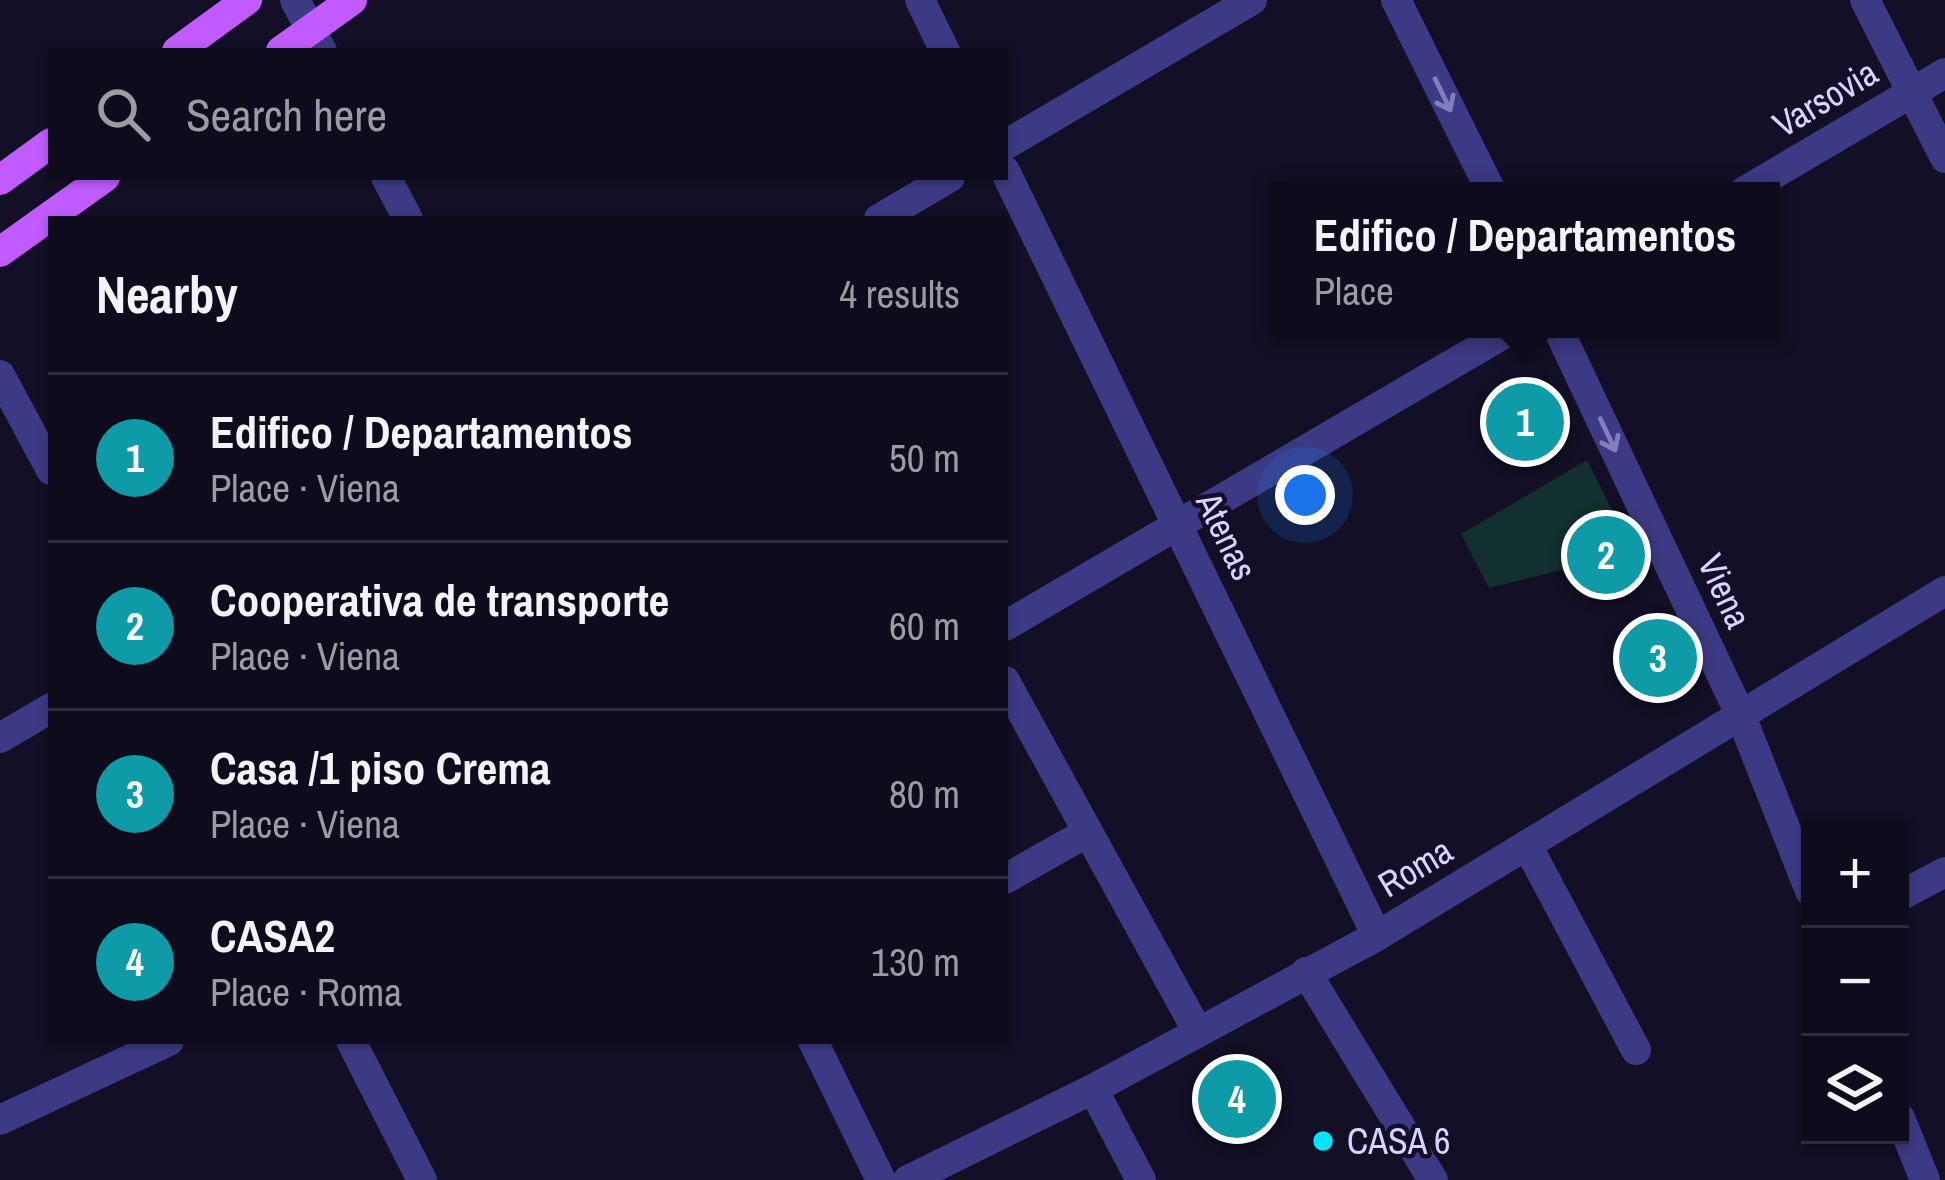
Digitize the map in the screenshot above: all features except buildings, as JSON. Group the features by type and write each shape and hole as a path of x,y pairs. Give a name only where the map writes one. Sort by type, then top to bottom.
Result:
{"main road":[{"path":"181,48 247,0"},
{"path":"316,40 352,0"},
{"path":"0,180 48,145"},
{"path":"50,216 101,180"},
{"path":"0,252 48,218"}],"street":[{"path":"295,0 316,40"},
{"path":"920,0 944,48"},
{"path":"1008,143 1252,0"},
{"path":"1396,0 1487,182"},
{"path":"1865,0 1945,158"},
{"name":"Varsovia","path":"1760,182 1945,73"},
{"name":"Atenas","path":"1008,177 1377,936"},
{"path":"388,180 406,216"},
{"path":"884,216 945,180"},
{"path":"1008,624 1497,338"},
{"name":"Viena","path":"1562,338 1741,716 1801,868"},
{"path":"0,375 48,464"},
{"name":"Roma","path":"908,1180 1093,1089 1377,936 1945,591"},
{"path":"1008,686 1198,1032"},
{"path":"0,738 48,710"},
{"path":"1008,877 1088,832"},
{"path":"1527,845 1636,1050"},
{"path":"1909,891 1945,872"},
{"path":"1306,972 1433,1180"},
{"path":"0,1120 163,1044"},
{"path":"353,1044 422,1180"},
{"path":"814,1044 881,1180"},
{"path":"1093,1089 1141,1180"},
{"path":"1909,1140 1925,1180"},
{"path":"1936,1180 1945,1175"}],"green space":[{"path":"1587,460 1612,510 1569,541 1577,566 1489,588 1461,534"}],"place":[{"name":"Edifico / Departamentos","path":"1525,422"},
{"name":"Cooperativa de transporte","path":"1606,555"},
{"name":"Casa /1 piso Crema","path":"1658,658"},
{"name":"CASA2","path":"1237,1099"},
{"name":"CASA 6","path":"1323,1141"}]}
